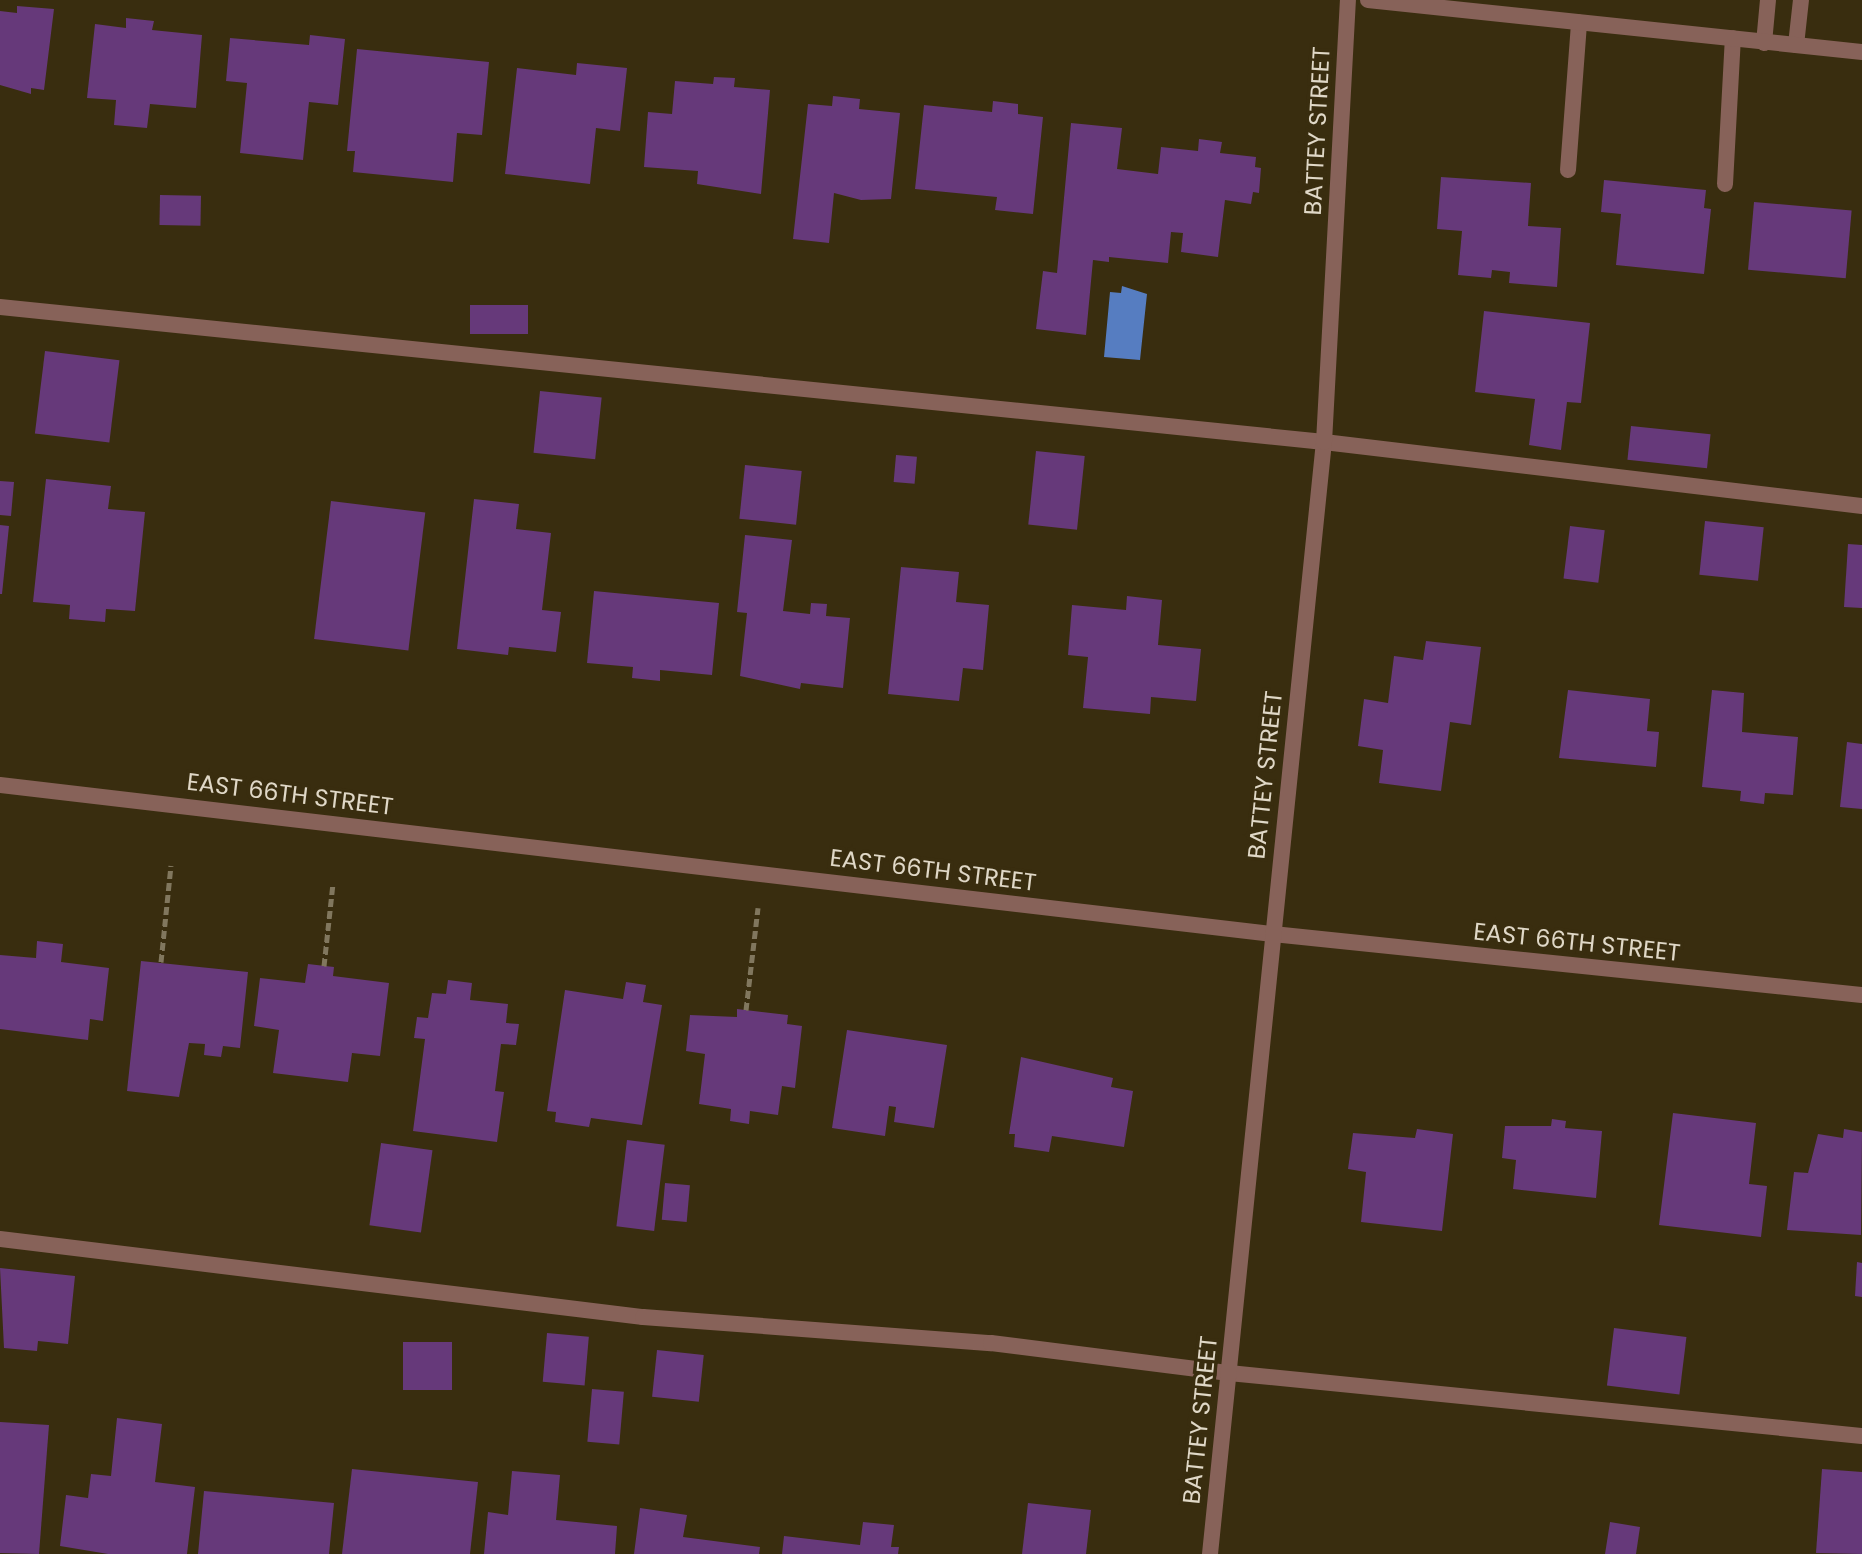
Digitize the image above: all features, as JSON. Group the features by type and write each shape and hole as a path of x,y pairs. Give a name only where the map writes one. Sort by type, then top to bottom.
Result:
{"street":[{"name":"BATTEY STREET","path":"1210,1554 1324,442 1348,0"},
{"path":"1368,0 1862,52"},
{"path":"1764,43 1768,0"},
{"path":"1796,45 1801,0"},
{"path":"1568,170 1579,22"},
{"path":"1725,184 1733,38"},
{"path":"0,307 1324,442 1862,506"},
{"name":"EAST 66TH STREET","path":"0,785 1273,934 1862,995"},
{"path":"0,1239 643,1317 991,1343 1229,1373 1862,1436"}],"path":[{"path":"161,962 171,866"},
{"path":"746,1010 762,875"},
{"path":"324,966 333,883"}],"water":[{"path":"1122,286 1147,294 1140,360 1104,357 1110,292 1121,293"}],"building":[{"path":"17,6 54,9 44,90 31,88 31,94 0,85 0,11 17,13"},
{"path":"126,18 154,21 152,30 202,35 196,108 150,104 147,128 114,125 116,100 87,98 95,24 126,28"},
{"path":"310,35 345,39 338,105 309,102 303,160 240,153 247,83 226,81 230,38 309,45"},
{"path":"357,49 489,62 482,135 457,133 453,182 353,172 355,151 347,151"},
{"path":"577,63 627,68 620,131 596,128 590,184 505,174 517,68 576,75"},
{"path":"714,77 735,78 734,87 770,90 761,194 697,184 698,171 644,167 648,112 672,114 675,81 713,84"},
{"path":"833,96 860,99 859,109 900,113 891,199 861,200 834,193 829,243 793,239 808,104 832,106"},
{"path":"993,101 1018,104 1018,114 1043,117 1033,214 995,210 997,197 915,189 924,105 992,112"},
{"path":"1071,123 1122,128 1117,169 1158,174 1161,147 1198,151 1199,139 1222,142 1220,153 1256,157 1255,167 1261,168 1259,193 1253,192 1251,204 1225,200 1218,257 1181,252 1183,233 1171,232 1168,263 1109,257 1109,262 1093,260 1086,335 1036,329 1043,271 1057,273"},
{"path":"1441,177 1531,183 1528,226 1561,228 1557,287 1509,283 1510,272 1492,270 1491,278 1458,275 1462,231 1437,229"},
{"path":"1604,180 1706,190 1704,208 1711,209 1704,274 1616,265 1621,214 1601,212"},
{"path":"160,195 201,196 200,226 159,225"},
{"path":"1754,202 1852,211 1846,278 1748,270"},
{"path":"470,305 528,305 528,334 470,334"},
{"path":"1484,311 1590,323 1581,403 1567,402 1561,450 1529,445 1535,399 1475,392"},
{"path":"45,351 119,360 109,443 35,433"},
{"path":"540,391 602,397 595,459 534,453"},
{"path":"1631,426 1711,434 1707,468 1627,460"},
{"path":"1036,451 1085,456 1077,530 1028,525"},
{"path":"896,455 917,457 915,484 894,482"},
{"path":"745,465 802,471 796,525 739,519"},
{"path":"46,479 111,486 108,509 145,512 135,611 106,609 105,622 69,619 70,605 33,602"},
{"path":"0,481 14,482 11,516 0,515"},
{"path":"474,499 519,504 516,529 551,533 542,610 561,612 556,652 509,647 508,655 457,649"},
{"path":"331,501 425,513 408,651 314,639"},
{"path":"1705,521 1764,527 1758,581 1699,575"},
{"path":"0,525 9,526 2,594 0,594"},
{"path":"1570,526 1605,530 1598,583 1564,579"},
{"path":"745,535 792,540 783,611 810,614 811,603 827,604 826,616 850,618 843,688 801,683 800,689 740,676 747,613 737,612"},
{"path":"1848,544 1862,545 1862,608 1844,607"},
{"path":"901,567 959,572 956,602 989,605 983,670 963,668 959,701 888,694"},
{"path":"594,591 719,603 712,675 660,670 660,681 632,678 633,667 587,663"},
{"path":"1127,596 1162,600 1158,645 1201,649 1196,701 1151,697 1150,714 1083,708 1088,657 1068,655 1072,605 1126,610"},
{"path":"1426,641 1481,647 1471,725 1450,722 1441,791 1379,783 1383,750 1358,746 1364,699 1388,703 1394,656 1423,660"},
{"path":"1568,690 1650,699 1647,731 1659,732 1656,767 1559,758"},
{"path":"1712,690 1744,693 1742,732 1798,737 1793,795 1765,793 1764,804 1740,801 1741,791 1702,787"},
{"path":"1847,742 1862,744 1862,809 1840,807"},
{"path":"37,941 63,944 61,962 109,968 103,1021 90,1019 88,1040 0,1029 0,955 36,958"},
{"path":"141,961 248,972 240,1048 223,1046 221,1057 204,1055 205,1044 189,1043 179,1097 127,1091"},
{"path":"308,964 334,967 333,976 389,983 380,1056 352,1053 348,1082 273,1073 279,1030 254,1026 260,978 305,983"},
{"path":"448,980 472,983 470,1000 508,1004 506,1023 519,1024 516,1045 501,1044 495,1091 504,1092 497,1142 413,1131 425,1039 414,1038 417,1017 428,1018 432,993 446,994"},
{"path":"626,982 646,985 643,1002 662,1005 642,1125 591,1118 589,1127 555,1122 556,1112 547,1111 565,990 623,999"},
{"path":"737,1009 788,1015 787,1024 802,1026 795,1088 782,1086 778,1115 750,1111 749,1124 730,1121 731,1109 699,1104 705,1054 686,1051 690,1015 737,1017"},
{"path":"847,1030 947,1045 934,1128 894,1122 896,1107 889,1106 885,1136 832,1128"},
{"path":"1021,1057 1113,1078 1111,1087 1133,1091 1124,1147 1052,1136 1049,1152 1014,1147 1015,1134 1009,1134"},
{"path":"1673,1113 1756,1123 1749,1184 1767,1186 1761,1237 1659,1225"},
{"path":"1552,1119 1566,1121 1565,1128 1602,1131 1596,1198 1513,1189 1516,1160 1502,1158 1505,1126 1551,1126"},
{"path":"1417,1129 1453,1134 1442,1231 1361,1222 1366,1172 1348,1169 1353,1133 1415,1138"},
{"path":"1844,1129 1862,1132 1861,1235 1787,1230 1794,1172 1808,1173 1818,1134 1843,1138"},
{"path":"627,1140 665,1145 654,1231 616,1226"},
{"path":"381,1143 432,1150 421,1232 369,1225"},
{"path":"665,1183 690,1185 687,1222 662,1220"},
{"path":"1857,1262 1862,1263 1862,1297 1855,1296"},
{"path":"0,1268 75,1276 68,1344 38,1341 37,1351 4,1348"},
{"path":"1614,1328 1686,1337 1679,1394 1607,1386"},
{"path":"547,1333 589,1337 585,1385 543,1382"},
{"path":"403,1342 452,1342 452,1390 403,1390"},
{"path":"657,1350 704,1355 699,1402 652,1397"},
{"path":"592,1389 624,1392 619,1445 587,1442"},
{"path":"117,1418 162,1424 155,1482 195,1487 187,1554 108,1554 60,1546 66,1495 88,1498 91,1474 111,1476"},
{"path":"0,1422 49,1425 39,1554 0,1553"},
{"path":"352,1469 478,1482 470,1554 342,1554"},
{"path":"1822,1469 1862,1472 1862,1554 1816,1553"},
{"path":"512,1471 560,1475 556,1520 617,1526 615,1554 484,1554 488,1512 508,1515"},
{"path":"204,1491 334,1503 329,1554 198,1554"},
{"path":"1028,1503 1091,1510 1086,1554 1022,1554"},
{"path":"640,1508 687,1515 683,1537 760,1547 759,1554 634,1554"},
{"path":"863,1522 894,1525 891,1547 899,1547 898,1554 782,1554 784,1536 860,1545"},
{"path":"1610,1522 1640,1527 1636,1554 1605,1554"}]}
